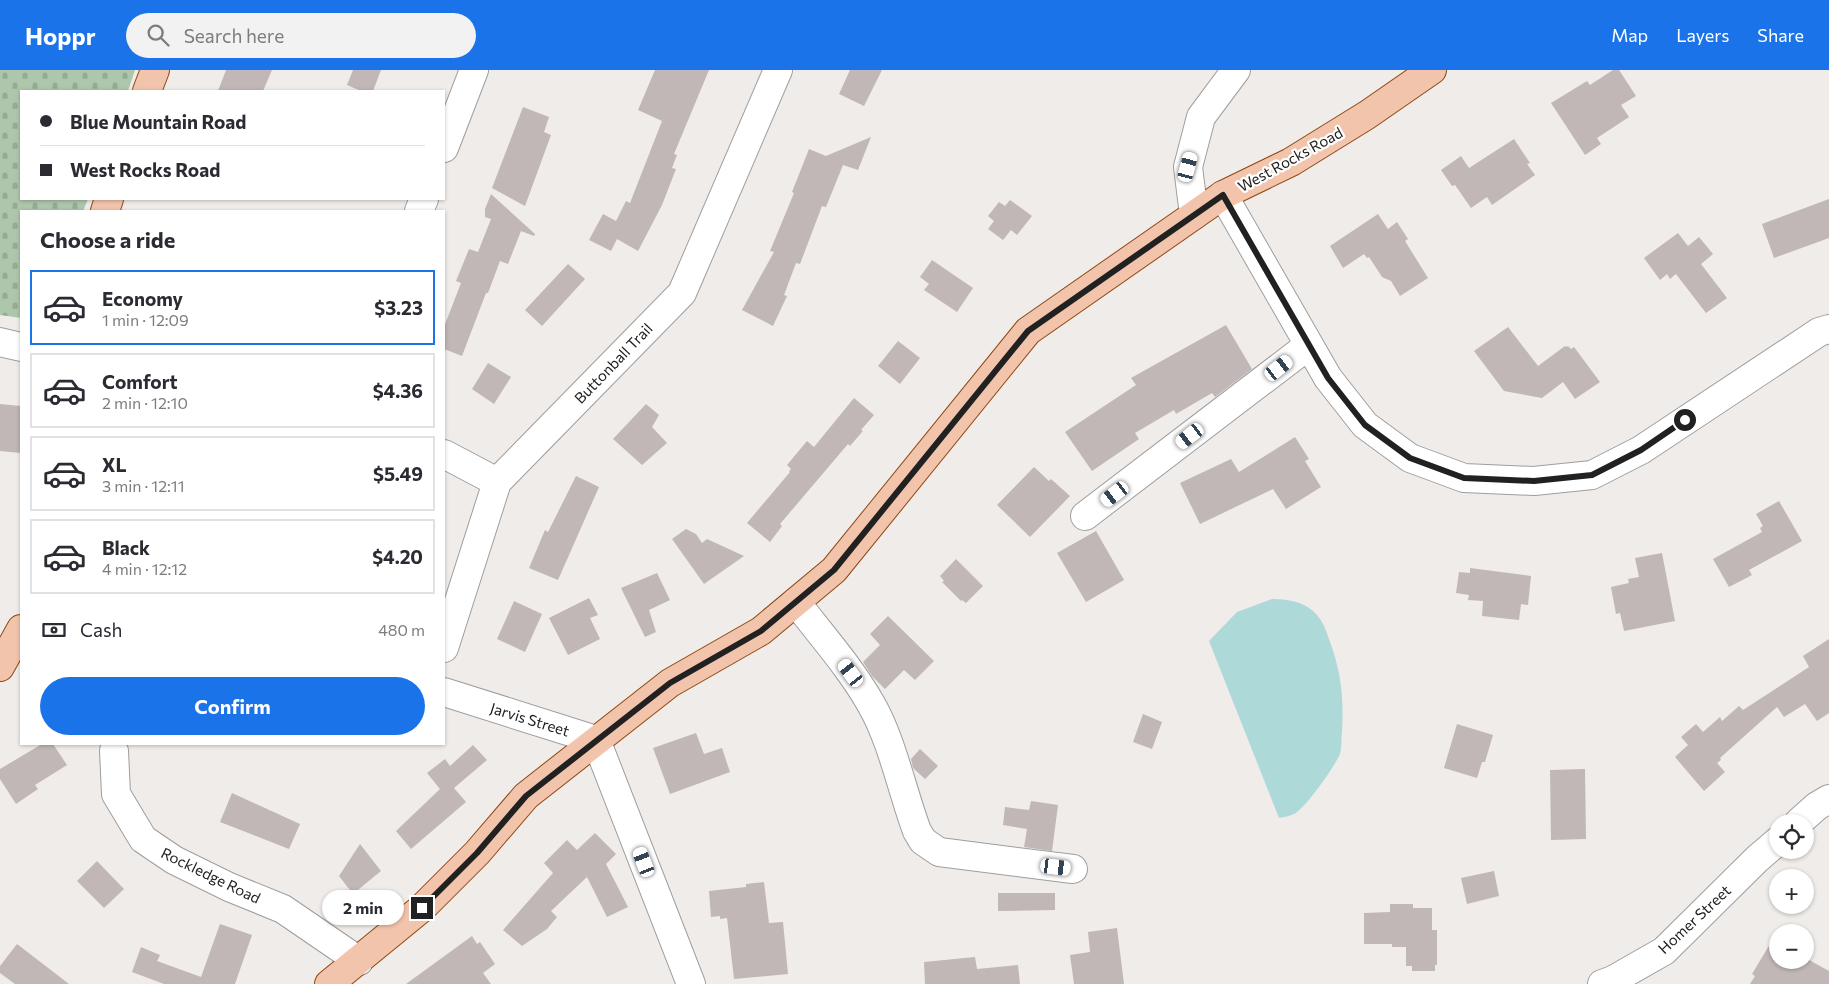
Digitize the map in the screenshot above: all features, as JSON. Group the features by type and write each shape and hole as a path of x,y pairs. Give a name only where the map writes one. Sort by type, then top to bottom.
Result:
{"main road":[{"path":"147,90 156,70"},
{"name":"West Rocks Road","path":"329,984 422,908 477,853 526,796 670,683 761,631 834,570 1028,331 1223,195 1291,162 1367,115 1432,70"},
{"path":"0,667 20,631"}],"street":[{"path":"445,145 474,70"},
{"name":"Buttonball Trail","path":"445,645 497,482 682,292 778,70"},
{"path":"1194,215 1188,167 1201,117 1236,70"},
{"path":"1223,195 1328,378 1365,425 1410,458 1464,478 1534,481 1592,475 1641,450 1812,337 1829,329"},
{"path":"0,342 20,347"},
{"path":"1085,516 1309,345"},
{"path":"445,455 497,482"},
{"path":"796,602 851,673 872,705 884,732 917,831 923,841 939,852 1073,869"},
{"name":"Jarvis Street","path":"445,692 596,740"},
{"path":"596,740 691,984"},
{"name":"Rockledge Road","path":"114,751 116,794 143,839 182,864 228,887 283,909 359,960"},
{"path":"1808,814 1829,799"},
{"name":"Homer Street","path":"1602,984 1613,980 1664,951 1769,850"}],"green space":[{"path":"0,70 135,70 128,90 20,90 20,200 88,200 83,210 20,210 20,318 0,315"}],"water":[{"path":"1272,599 1302,604 1313,611 1321,620 1333,651 1341,684 1343,719 1341,749 1337,760 1319,787 1299,810 1292,815 1279,818 1209,641 1237,612"}],"building":[{"path":"226,70 272,70 263,90 218,90"},
{"path":"353,70 381,70 373,90 359,90 347,85"},
{"path":"655,70 709,70 674,154 677,155 672,168 676,169 662,205 638,251 617,239 611,251 589,240 603,214 616,221 626,201 630,203 662,121 638,110"},
{"path":"850,70 882,70 864,106 839,94"},
{"path":"1613,70 1619,70 1636,96 1621,105 1629,117 1597,138 1601,144 1585,155 1551,103 1587,81 1590,85"},
{"path":"523,107 549,117 544,132 551,135 525,206 492,188"},
{"path":"871,137 858,170 843,165 826,207 822,206 800,264 796,263 784,295 787,296 773,326 742,310 774,252 770,251 794,193 792,192 809,149 826,156"},
{"path":"1514,139 1530,163 1527,164 1535,175 1492,205 1487,197 1471,208 1455,185 1452,186 1441,170 1461,156 1469,168"},
{"path":"491,194 535,234 534,236 521,231 508,264 500,261 462,356 445,349 445,324 461,283 456,281 469,249 478,252 491,219 485,217 485,209"},
{"path":"1829,199 1829,238 1774,258 1762,224"},
{"path":"1010,200 1032,216 1017,235 1011,230 1003,240 988,229 994,221 988,216 999,202 1005,206"},
{"path":"1378,214 1388,229 1397,222 1408,239 1405,241 1428,278 1400,296 1391,281 1382,277 1369,257 1367,258 1364,254 1343,268 1330,246"},
{"path":"1678,233 1688,246 1699,237 1713,254 1701,264 1727,298 1706,313 1676,274 1670,279 1667,274 1660,280 1644,258"},
{"path":"932,260 973,288 957,312 924,290 929,284 920,277"},
{"path":"568,264 585,279 542,326 525,310"},
{"path":"1226,325 1252,369 1215,397 1212,393 1176,414 1174,410 1135,433 1139,439 1092,471 1065,432 1136,385 1131,378"},
{"path":"1508,327 1538,366 1565,346 1571,349 1574,347 1600,382 1575,399 1563,382 1542,398 1504,391 1474,351"},
{"path":"898,341 920,358 900,384 878,366"},
{"path":"488,363 511,377 494,404 472,389"},
{"path":"854,398 874,415 861,430 863,431 850,446 848,444 780,524 782,526 770,542 747,523 790,472 791,469 787,465 807,441 814,447"},
{"path":"0,404 20,406 20,453 0,451"},
{"path":"646,404 659,415 652,427 667,443 642,465 613,439"},
{"path":"1295,437 1309,459 1305,461 1321,487 1286,509 1273,489 1200,524 1180,483 1231,459 1239,472"},
{"path":"1034,467 1070,496 1030,537 997,505"},
{"path":"576,476 599,487 558,580 529,568 545,530 548,532"},
{"path":"1779,501 1802,541 1749,570 1752,575 1729,587 1713,559 1762,532 1760,528 1763,526 1756,514"},
{"path":"686,529 696,534 702,543 707,539 744,556 704,584 672,539"},
{"path":"1096,531 1124,580 1086,602 1057,553"},
{"path":"1662,553 1675,621 1624,631 1620,613 1616,614 1611,587 1629,583 1628,579 1639,577 1635,558"},
{"path":"956,559 983,586 966,603 961,601 942,582 944,581 940,576"},
{"path":"1470,568 1531,576 1528,605 1521,604 1519,620 1482,616 1483,601 1468,600 1469,595 1456,593 1459,572 1470,573"},
{"path":"657,573 670,600 649,610 656,632 645,637 621,588"},
{"path":"589,598 598,615 590,618 600,639 568,655 549,618"},
{"path":"514,601 542,614 525,652 497,639"},
{"path":"888,616 934,661 915,680 904,670 885,689 872,676 863,662 880,645 870,634"},
{"path":"1829,639 1829,713 1817,721 1805,704 1784,717 1777,707 1720,758 1721,760 1717,763 1725,772 1704,791 1675,757 1688,745 1681,737 1696,724 1703,732 1720,717 1722,721 1739,706 1743,710 1809,667 1803,656"},
{"path":"1143,714 1162,722 1152,749 1133,742"},
{"path":"1457,724 1493,735 1485,762 1482,762 1477,778 1444,768"},
{"path":"696,733 704,754 722,748 730,772 670,794 653,748"},
{"path":"40,745 54,745 67,765 35,785 38,789 16,804 0,779 0,769"},
{"path":"473,745 487,760 454,788 466,802 411,849 396,831 440,789 427,773 445,759 450,766"},
{"path":"920,749 938,766 925,779 913,768 911,759"},
{"path":"1585,769 1586,839 1551,840 1550,770"},
{"path":"232,793 300,824 289,849 220,822"},
{"path":"1031,801 1058,805 1052,851 1024,847 1027,829 1003,825 1005,807 1029,810"},
{"path":"595,833 616,854 606,864 628,907 607,917 587,877 551,911 557,917 547,929 522,946 503,930 553,873 544,863 567,840 577,850"},
{"path":"360,844 381,871 353,894 339,876"},
{"path":"97,861 124,889 104,908 77,881"},
{"path":"1494,871 1499,896 1467,904 1461,878"},
{"path":"764,882 769,923 783,922 788,974 734,979 727,918 720,919 720,916 711,917 709,891 746,887 746,884"},
{"path":"998,893 1055,893 1055,910 998,911"},
{"path":"1390,904 1413,904 1413,908 1432,908 1432,930 1437,930 1437,965 1435,965 1435,971 1412,971 1412,966 1406,966 1406,947 1392,947 1392,944 1364,944 1364,913 1390,912"},
{"path":"220,924 252,935 235,984 164,984 132,972 141,947 160,955 157,961 201,977"},
{"path":"1117,928 1124,984 1074,984 1070,955 1090,952 1088,932"},
{"path":"472,936 477,944 480,942 495,964 483,973 491,984 406,984"},
{"path":"17,944 69,984 15,984 0,973 0,966"},
{"path":"1769,946 1769,969 1814,969 1814,963 1829,971 1829,984 1750,984 1755,976 1752,974"},
{"path":"975,957 977,969 1018,965 1020,984 925,984 924,962"}],"route":[{"path":"422,908 477,853 526,796 670,683 761,631 834,570 1028,331 1223,195 1328,378 1365,425 1410,458 1464,478 1534,481 1592,475 1641,450 1685,420"}]}
